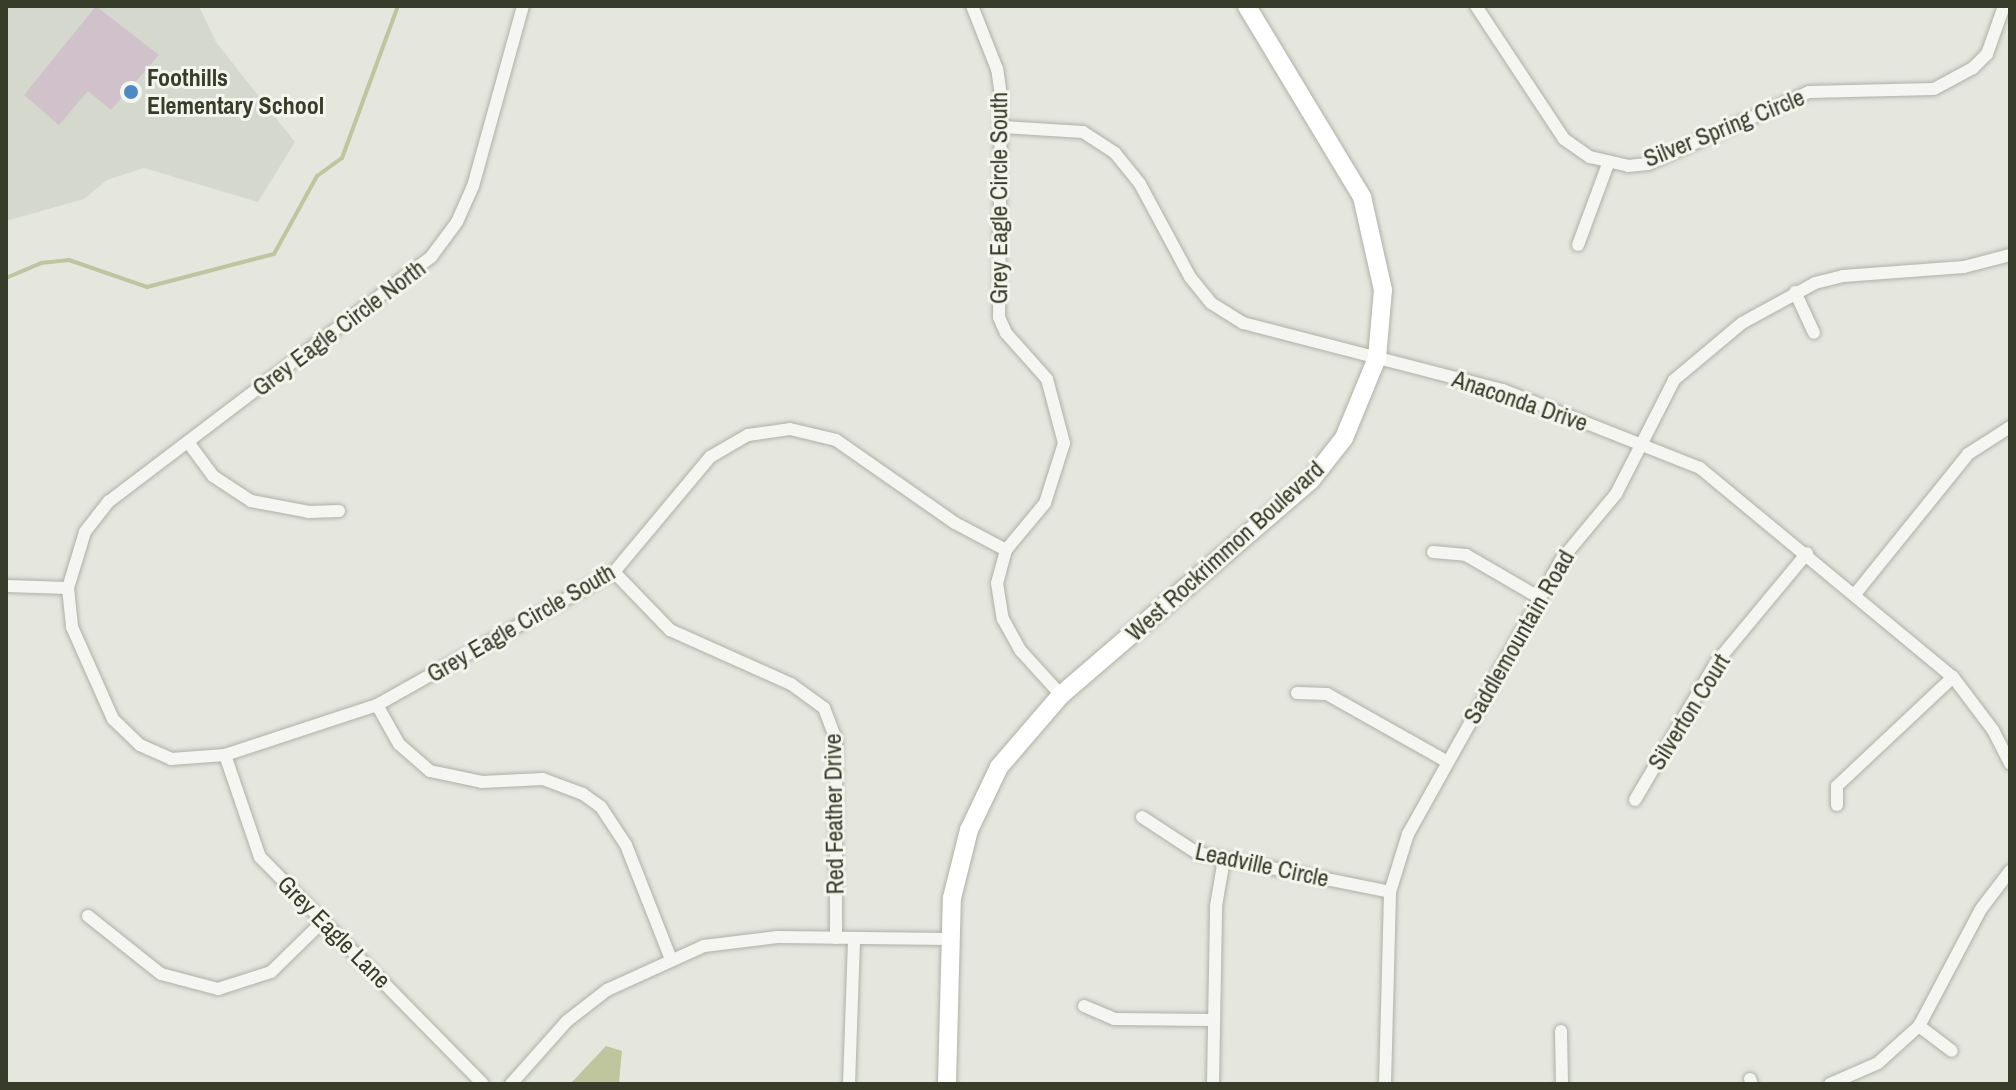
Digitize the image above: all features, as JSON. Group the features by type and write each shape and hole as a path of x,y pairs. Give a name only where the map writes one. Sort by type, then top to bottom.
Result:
{"main road":[{"name":"West Rockrimmon Boulevard","path":"947,1084 949,939 959,863 983,798 1016,742 1061,695 1311,480 1344,438 1377,358 1383,290 1362,197 1247,6"}],"street":[{"name":"Grey Eagle Circle North","path":"68,588 77,547 97,514 416,271 445,240 473,186 523,6"},
{"name":"Grey Eagle Circle South","path":"972,6 997,69 1003,127 999,317 1006,333 1047,379 1056,398 1064,443 1045,503 1006,550 997,583 1003,619 1021,651 1061,695"},
{"name":"Silver Spring Circle","path":"1476,6 1548,123 1577,150 1608,164 1648,164 1809,92 1934,89 1980,61 2006,13"},
{"name":"Anaconda Drive","path":"1003,127 1083,132 1115,153 1140,184 1190,277 1225,314 1264,331 1503,390 1700,468 1856,593 1953,677 1993,730 2010,764"},
{"path":"1578,245 1608,164"},
{"name":"Saddlemountain Road","path":"1385,1084 1390,892 1408,834 1446,761 1561,560 1616,494 1638,445 1674,380 1689,364 1795,292 1843,276 1964,267 2010,255"},
{"path":"1795,292 1814,333"},
{"path":"1856,593 1968,454 2010,427"},
{"name":"Grey Eagle Circle South","path":"68,588 79,647 125,733 171,759 225,755 377,705 614,572 710,457 748,435 790,429 836,440 955,523 1006,550"},
{"path":"188,442 213,476 251,501 309,512 339,511"},
{"path":"1433,552 1466,555 1540,598"},
{"name":"Silverton Court","path":"1635,800 1715,664 1807,553"},
{"name":"Red Feather Drive","path":"614,572 670,630 791,684 824,708 836,739 836,938"},
{"path":"6,586 68,588"},
{"path":"1837,805 1837,786 1953,677"},
{"path":"1297,693 1327,694 1446,761"},
{"path":"377,705 399,744 430,771 482,782 543,779 583,794 601,807 626,845 671,959"},
{"name":"Grey Eagle Lane","path":"225,755 260,857 483,1084"},
{"name":"Leadville Circle","path":"1142,817 1179,845 1224,859 1390,892"},
{"path":"1213,1084 1216,906 1224,859"},
{"path":"1830,1084 1878,1063 1919,1026 1981,909 2010,871"},
{"path":"88,916 161,974 218,989 271,972 323,921"},
{"path":"511,1084 585,1006 671,959 716,944 836,938 949,939"},
{"path":"849,1084 854,938"},
{"path":"1084,1006 1114,1019 1213,1020"},
{"path":"1919,1026 1952,1051"},
{"path":"1561,1031 1562,1084"}],"shaded area":[{"name":"Foothills Elementary School","path":"6,6 199,6 216,42 295,142 258,202 144,168 107,180 84,199 6,221"},
{"path":"96,6 159,55 111,110 88,91 59,125 24,95"},
{"path":"606,1046 622,1051 619,1082 570,1084"}],"waterway":[{"path":"6,278 41,263 69,260 147,287 274,254 317,176 342,158 398,6"}],"place":[{"name":"Foothills Elementary School","path":"131,92"}]}
